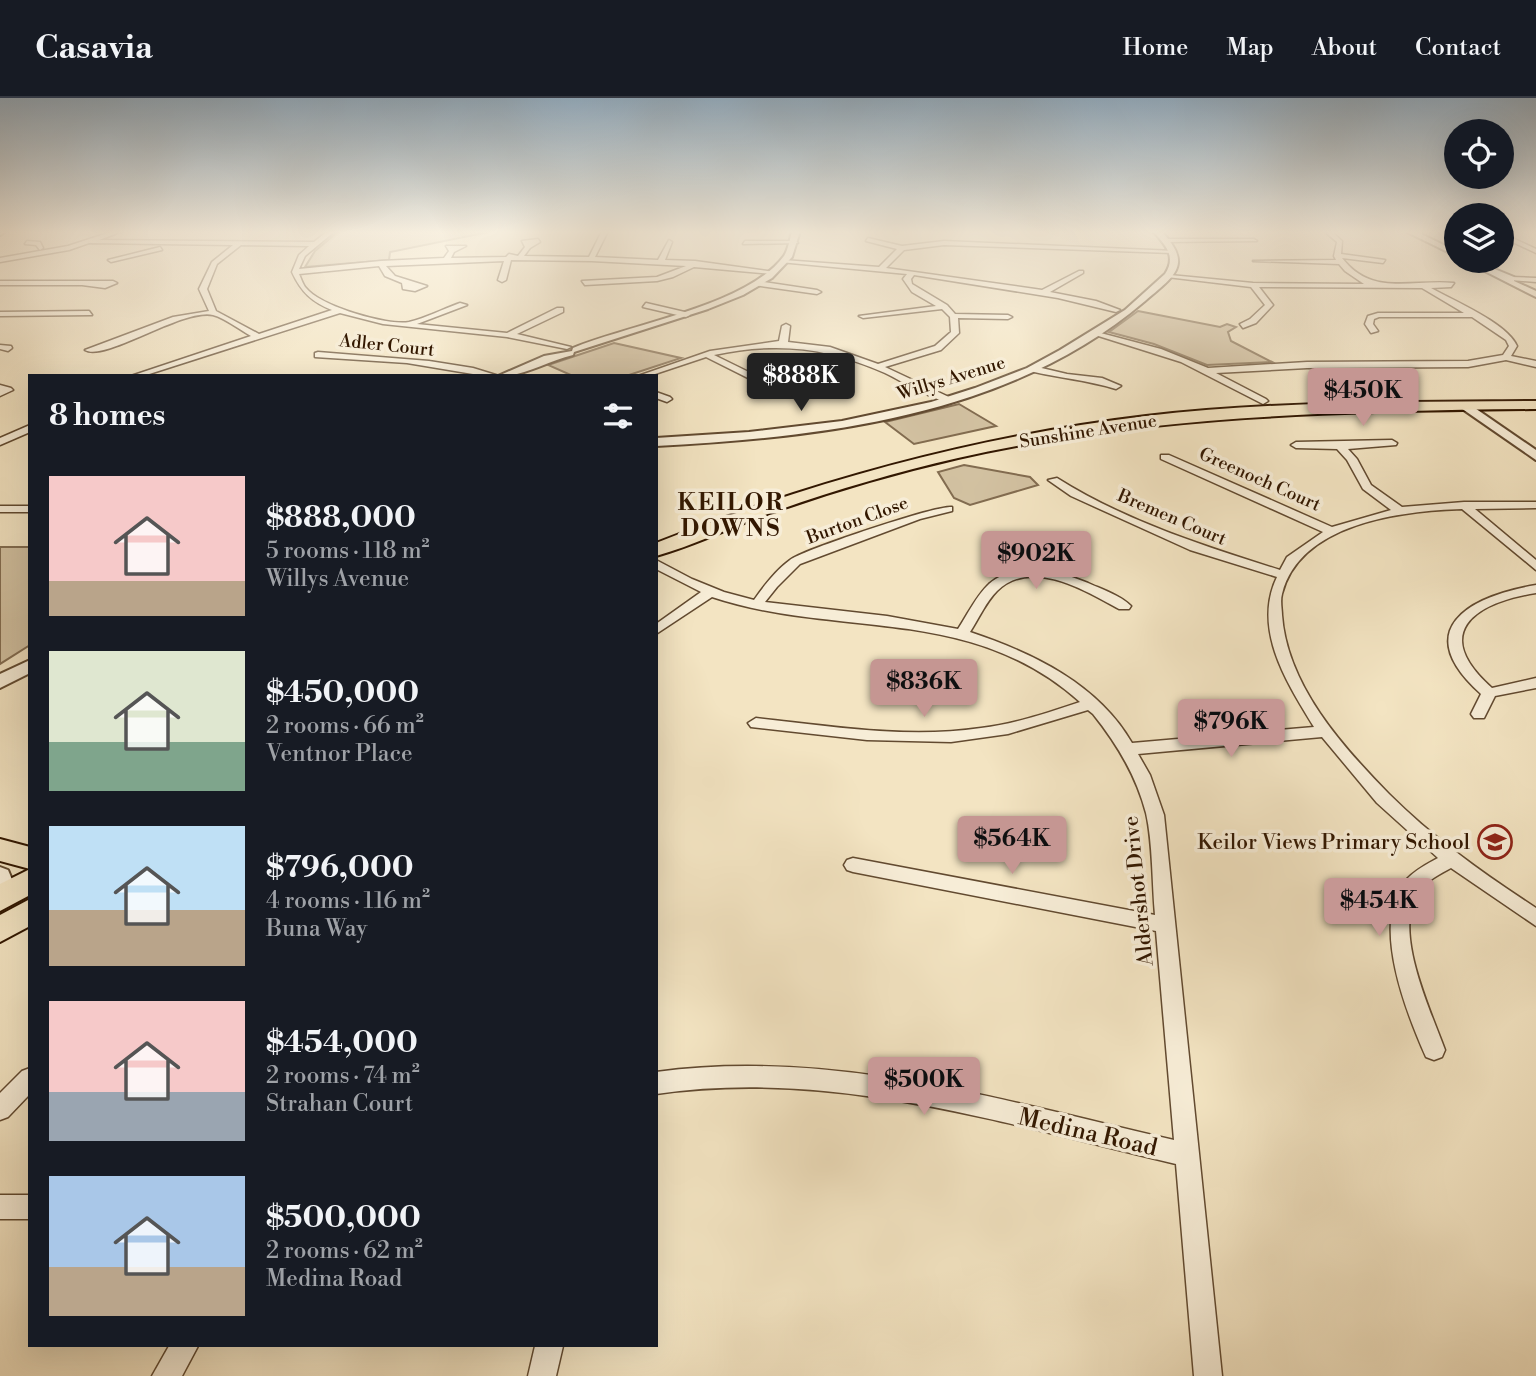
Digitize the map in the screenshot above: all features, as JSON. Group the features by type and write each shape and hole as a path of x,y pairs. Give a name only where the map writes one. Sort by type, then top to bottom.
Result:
{"main road":[{"name":"Sunshine Avenue","path":"659,565 672,552 746,516 808,494 912,465 1058,434 1178,418 1536,397"},
{"name":"Sunshine Avenue","path":"658,533 799,483 937,446 1104,416 1255,402 1459,401 1536,405"},
{"path":"1255,402 1265,407 1349,407"},
{"path":"0,850 28,857"}],"street":[{"path":"204,291 214,312 257,336"},
{"path":"305,291 340,310 405,325 508,335 567,350"},
{"path":"508,374 567,350 686,315 740,291"},
{"path":"808,291 817,292"},
{"path":"874,368 928,352 945,344 957,327 954,316 944,307 915,291"},
{"path":"1030,291 1123,310"},
{"path":"1043,293 1047,291"},
{"name":"Willys Avenue","path":"658,442 737,437 820,427 888,415 948,400 1033,369 1093,333 1150,291"},
{"path":"1243,327 1254,321 1269,305 1258,291"},
{"path":"1430,291 1510,339 1513,351 1506,357"},
{"path":"405,325 463,305"},
{"path":"646,305 686,315"},
{"path":"863,316 877,317 944,307"},
{"path":"141,374 340,310"},
{"path":"508,335 560,310"},
{"path":"117,341 176,320 214,312"},
{"path":"0,314 53,314"},
{"path":"954,316 1004,315"},
{"path":"1359,328 1372,330 1371,318 1378,315 1473,315"},
{"path":"783,344 785,324"},
{"path":"1093,333 1162,352 1207,371 1255,402"},
{"path":"648,374 740,347 783,344 829,350 948,400"},
{"name":"Adler Court","path":"317,355 361,356 485,374"},
{"path":"708,355 768,385"},
{"path":"1207,371 1307,365 1468,364 1506,357 1536,363"},
{"path":"1033,369 1113,383"},
{"path":"1231,387 1255,402"},
{"path":"0,388 8,390 0,393"},
{"path":"1459,401 1536,456"},
{"path":"0,442 28,429"},
{"path":"1293,445 1392,443"},
{"path":"1340,446 1352,459 1372,492 1400,511"},
{"name":"Greenoch Court","path":"1171,458 1332,531"},
{"name":"Bremen Court","path":"1038,479 1055,479 1075,494 1194,547 1283,575"},
{"path":"1464,505 1536,566"},
{"path":"1536,505 1464,505 1400,511 1332,531 1308,544 1292,559 1278,586 1273,613 1279,648 1294,684 1327,731 1386,802 1451,860 1536,918"},
{"path":"0,509 28,509"},
{"name":"Burton Close","path":"756,606 772,584 796,561 916,517 948,509"},
{"name":"Aldershot Drive","path":"659,565 709,593 756,606 920,625 962,634 1038,664 1092,703 1130,750 1141,770 1155,815 1208,1376"},
{"path":"962,634 995,586 1018,575 1051,574 1067,578 1124,606"},
{"path":"1489,693 1463,670 1455,643 1457,630 1462,620 1481,603 1509,593 1536,589"},
{"path":"658,629 709,593"},
{"path":"1489,693 1536,683"},
{"path":"1479,714 1489,693"},
{"path":"756,723 909,736 958,736 1015,728 1092,703"},
{"path":"1130,750 1327,731"},
{"path":"1434,1050 1402,951 1400,913 1412,885 1451,860"},
{"path":"853,865 1164,925"},
{"name":"Medina Road","path":"658,1083 706,1076 753,1075 863,1083 898,1088 1188,1155"},
{"path":"0,1109 28,1081"},
{"path":"0,1207 28,1207"},
{"path":"166,1376 183,1347"},
{"path":"542,1376 550,1347"}],"shaded area":[{"path":"1138,311 1220,327 1227,324 1236,327 1228,332 1231,341 1272,362 1207,365 1154,344 1109,332"},
{"path":"614,343 681,358 632,374 568,374 548,365"},
{"path":"959,404 996,426 914,444 885,422"},
{"path":"964,465 1030,477 1038,485 970,505 954,498 938,472"},
{"path":"0,547 28,547 28,646 0,664"}],"place":[{"name":"Keilor Views Primary School","path":"1495,842"}],"district":[{"name":"KEILOR DOWNS","path":"731,515"}]}
